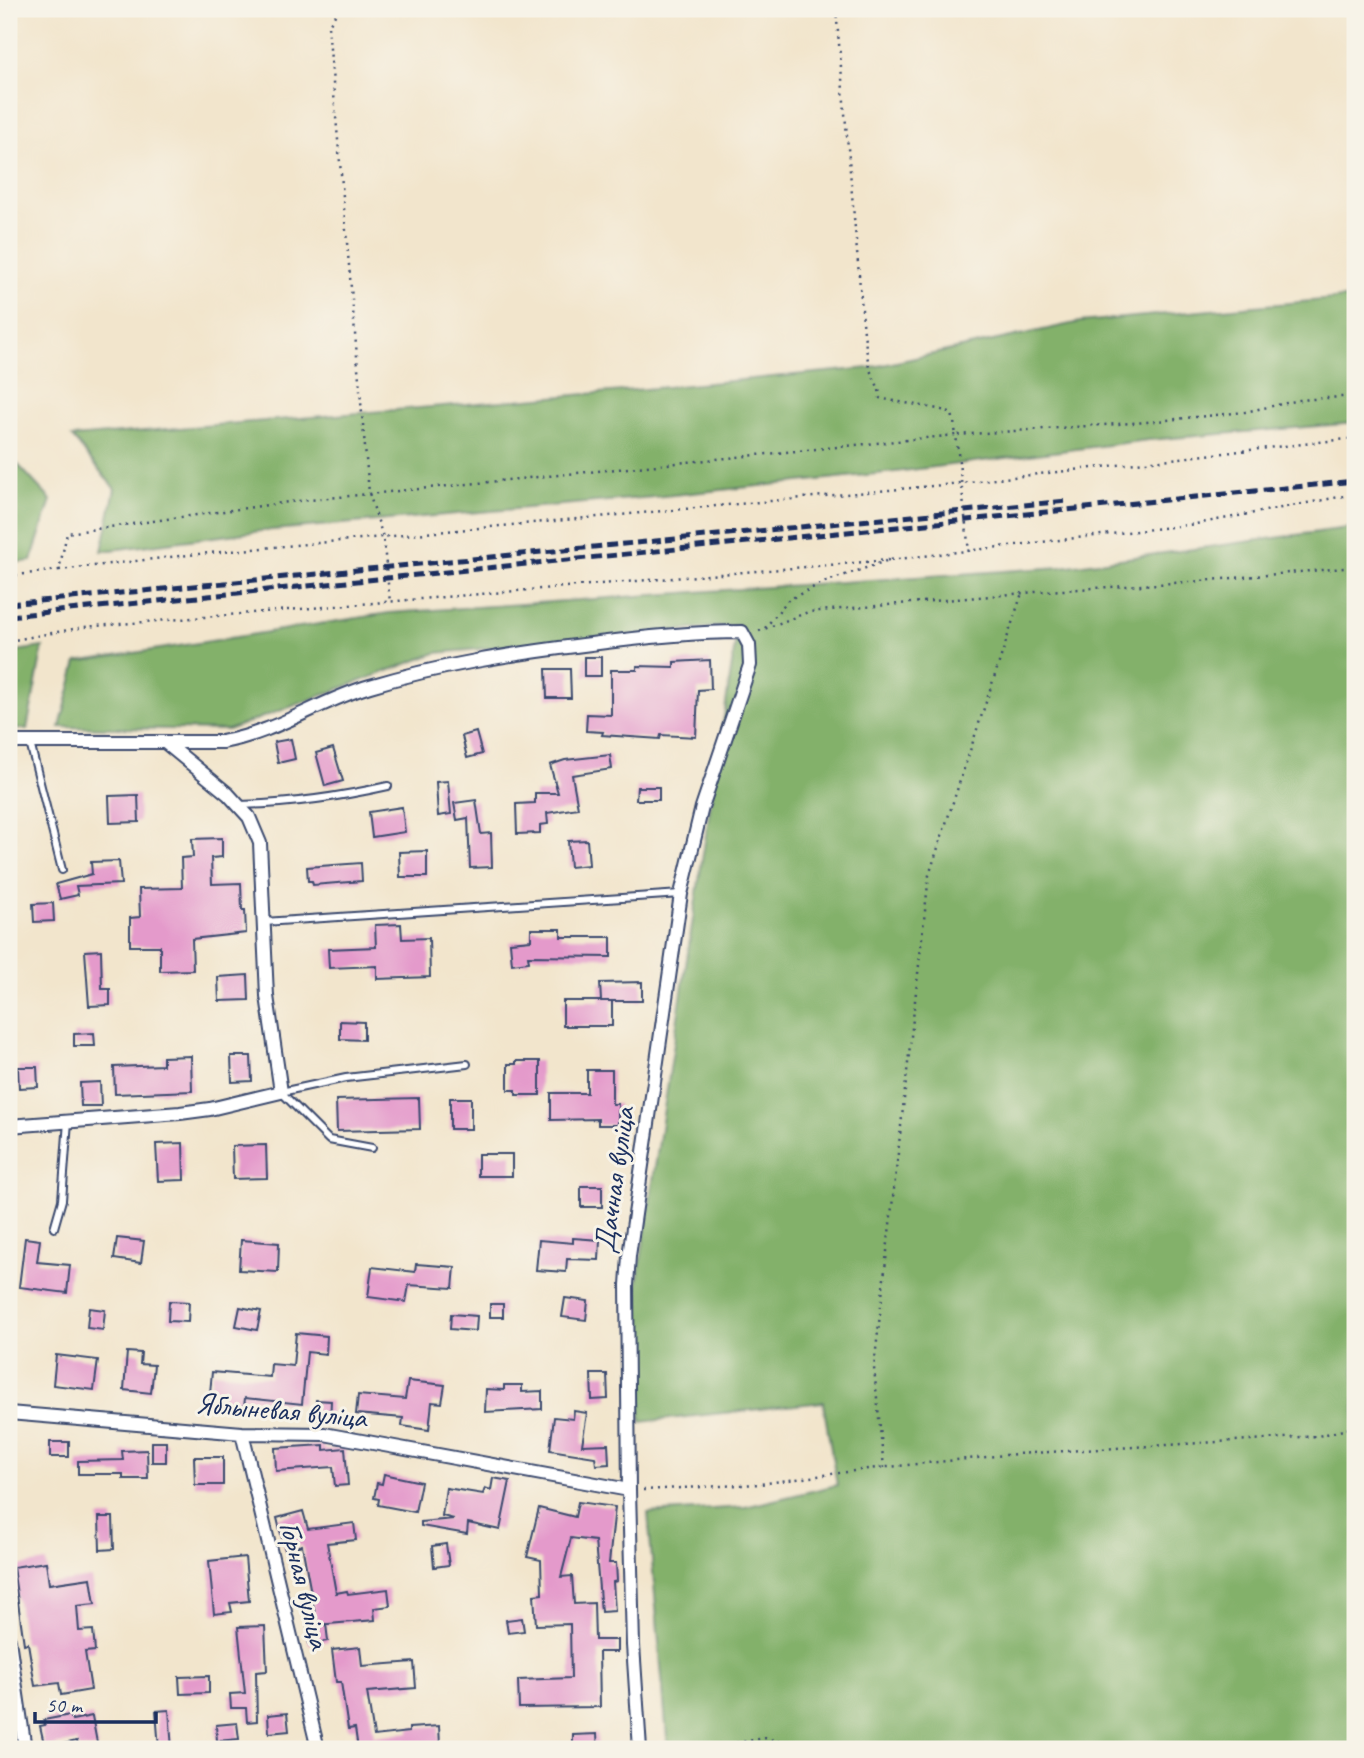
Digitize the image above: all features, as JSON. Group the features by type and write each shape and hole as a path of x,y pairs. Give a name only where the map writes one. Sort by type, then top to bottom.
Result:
{"street":[{"path":"9,743 222,742 246,738 365,687 455,664 698,632 742,632"},
{"name":"Дачная вуліца","path":"640,1749 629,1490 626,1285 681,894 702,807 750,665 749,645 742,632"},
{"path":"9,1126 180,1113 281,1092 267,996 260,843 249,817 238,805 166,743"},
{"name":"Яблыневая вуліца","path":"9,1413 242,1433 324,1434 629,1490"},
{"name":"Горная вуліца","path":"242,1433 318,1749"},
{"path":"9,1640 25,1749"}],"lane":[{"path":"29,742 62,870"},
{"path":"238,805 336,796 388,786"},
{"path":"264,922 681,894"},
{"path":"281,1092 346,1078 467,1065"},
{"path":"281,1092 329,1140 372,1148"},
{"path":"54,1228 62,1200 68,1121"}],"path":[{"path":"339,9 328,26 369,493 383,537 390,602"},
{"path":"836,9 869,368 879,389 880,398 910,406 944,408 951,413 957,435 969,551"},
{"path":"59,570 67,533 289,502 957,435 1147,422 1245,412 1300,400 1355,396"},
{"path":"9,576 383,537 961,483 1355,438"},
{"path":"9,641 84,627 889,560 1196,524 1355,495"},
{"path":"764,630 788,600 822,583 889,560"},
{"path":"742,632 764,630 808,611 1355,567"},
{"path":"884,1468 874,1368 929,875 1022,593"},
{"path":"629,1490 760,1484 1016,1454 1318,1436 1355,1427"},
{"path":"702,1749 765,1738 778,1741 784,1749"}],"green space":[{"path":"1355,297 1355,423 1148,440 895,472 654,497 261,531 102,551 115,489 72,437 869,368 1080,322"},
{"path":"9,455 51,500 31,561 9,563"},
{"path":"1355,527 1355,1749 668,1749 648,1513 745,1507 837,1485 823,1402 641,1422 637,1285 738,625 436,653 228,730 60,727 77,662 389,613 1061,567"},
{"path":"43,647 27,729 9,728 9,652"}],"building":[{"path":"584,657 601,657 601,676 584,676"},
{"path":"710,660 711,689 698,690 696,737 661,735 660,739 602,735 603,732 586,731 587,714 611,715 611,670 637,670 637,666 674,667 674,662"},
{"path":"546,669 570,669 571,698 547,698"},
{"path":"476,732 482,754 467,758 462,736"},
{"path":"291,739 295,759 278,763 274,742"},
{"path":"333,748 343,781 325,786 316,753"},
{"path":"610,755 612,769 572,775 578,808 547,813 548,824 540,825 540,833 517,834 516,804 535,803 535,793 558,793 550,765 565,760"},
{"path":"448,781 451,814 438,816 436,782"},
{"path":"637,787 659,787 659,800 636,800"},
{"path":"138,795 139,822 110,823 109,796"},
{"path":"476,800 481,834 491,833 492,867 470,868 468,818 457,820 454,803"},
{"path":"402,807 405,832 372,837 369,812"},
{"path":"222,838 222,857 211,858 212,884 241,883 246,933 192,939 193,970 160,971 160,946 130,946 130,918 140,917 139,889 182,888 181,858 193,857 192,839"},
{"path":"587,840 589,865 570,867 568,841"},
{"path":"427,851 427,877 400,877 399,852"},
{"path":"119,861 121,884 76,886 78,895 60,899 56,884 92,874 91,862"},
{"path":"361,863 362,881 313,885 312,881 308,881 307,867"},
{"path":"53,903 54,921 34,922 33,904"},
{"path":"401,924 402,939 429,938 430,977 377,979 377,966 329,968 328,949 376,947 375,925"},
{"path":"531,929 561,929 561,937 611,937 611,957 528,956 529,962 512,964 510,942 531,940"},
{"path":"101,950 102,989 110,989 110,1005 89,1006 85,951"},
{"path":"248,975 249,1000 219,1001 218,977"},
{"path":"642,982 642,1001 601,1001 600,983"},
{"path":"563,1001 612,1001 612,1026 563,1026"},
{"path":"340,1021 364,1022 364,1040 340,1039"},
{"path":"94,1033 95,1046 74,1046 74,1034"},
{"path":"191,1056 192,1091 115,1094 114,1067 163,1065 163,1057"},
{"path":"231,1056 251,1056 252,1081 232,1082"},
{"path":"516,1061 540,1061 540,1095 516,1095 516,1090 508,1090 508,1064 516,1064"},
{"path":"18,1067 37,1067 38,1087 19,1088"},
{"path":"587,1070 612,1070 612,1104 618,1104 618,1125 598,1125 598,1119 551,1120 551,1093 587,1093"},
{"path":"100,1082 101,1106 81,1106 80,1083"},
{"path":"419,1098 420,1129 337,1131 336,1100"},
{"path":"450,1098 471,1098 471,1129 450,1129"},
{"path":"183,1143 184,1180 158,1181 156,1144"},
{"path":"266,1145 267,1178 233,1179 232,1146"},
{"path":"478,1154 512,1154 512,1176 478,1176"},
{"path":"581,1186 602,1186 602,1207 581,1207"},
{"path":"25,1238 40,1240 37,1262 70,1265 67,1293 19,1287"},
{"path":"117,1238 144,1241 141,1263 114,1259"},
{"path":"573,1238 600,1240 599,1260 567,1259 566,1272 536,1270 539,1240 573,1243"},
{"path":"241,1240 279,1243 278,1272 239,1270"},
{"path":"416,1264 455,1267 453,1288 409,1285 406,1302 368,1297 372,1267 415,1272"},
{"path":"565,1298 588,1301 586,1320 562,1317"},
{"path":"169,1301 189,1302 188,1322 168,1321"},
{"path":"490,1304 503,1304 503,1317 490,1317"},
{"path":"240,1307 261,1311 257,1330 236,1326"},
{"path":"89,1308 105,1310 103,1330 87,1328"},
{"path":"451,1314 477,1316 476,1331 450,1329"},
{"path":"296,1333 327,1336 326,1354 307,1352 302,1404 245,1398 244,1407 209,1404 212,1372 270,1377 271,1364 293,1366"},
{"path":"127,1352 141,1353 140,1364 154,1365 151,1393 124,1390"},
{"path":"56,1355 98,1360 94,1390 53,1385"},
{"path":"591,1374 607,1374 608,1399 592,1400"},
{"path":"408,1381 445,1385 442,1403 432,1402 429,1430 402,1426 403,1418 356,1414 358,1395 405,1399"},
{"path":"504,1385 522,1385 522,1392 542,1391 542,1409 485,1412 486,1389 504,1390"},
{"path":"316,1400 331,1401 330,1421 315,1420"},
{"path":"574,1411 587,1413 582,1445 608,1444 609,1464 596,1465 595,1457 550,1450 554,1417 573,1419"},
{"path":"50,1442 69,1442 69,1457 50,1457"},
{"path":"152,1442 166,1442 166,1462 152,1462"},
{"path":"324,1445 324,1450 345,1448 348,1485 335,1486 333,1467 276,1471 275,1448"},
{"path":"147,1450 148,1479 123,1479 123,1474 78,1474 78,1461 123,1460 122,1451"},
{"path":"194,1457 223,1457 223,1485 195,1485"},
{"path":"384,1474 421,1482 415,1512 378,1505 379,1499 374,1498 377,1483 382,1484"},
{"path":"493,1478 510,1481 500,1530 468,1523 467,1534 421,1526 421,1522 454,1519 442,1516 446,1488 483,1494 485,1488 491,1490"},
{"path":"578,1502 615,1507 609,1563 616,1563 617,1581 613,1582 615,1611 601,1612 595,1541 571,1538 561,1577 572,1576 574,1604 594,1603 595,1640 617,1640 617,1652 599,1652 600,1707 519,1708 518,1680 571,1678 570,1624 536,1625 534,1595 542,1594 541,1560 527,1557 539,1508 575,1517"},
{"path":"303,1511 308,1529 354,1523 356,1540 327,1543 336,1593 388,1589 390,1606 374,1608 375,1620 317,1625 302,1545 285,1550 277,1518"},
{"path":"99,1517 113,1517 114,1549 100,1550"},
{"path":"446,1544 449,1565 434,1567 432,1546"},
{"path":"245,1557 249,1601 230,1603 232,1612 214,1614 209,1561"},
{"path":"46,1562 49,1584 91,1578 95,1604 77,1606 79,1631 93,1630 95,1651 85,1652 91,1690 61,1695 59,1683 35,1686 28,1643 24,1644 13,1567"},
{"path":"522,1618 524,1631 508,1633 506,1620"},
{"path":"326,1624 328,1641 309,1644 307,1626"},
{"path":"265,1626 267,1671 256,1672 257,1721 247,1722 246,1708 231,1708 230,1694 245,1693 238,1627"},
{"path":"360,1647 362,1666 414,1662 416,1688 367,1692 374,1736 409,1732 409,1728 439,1726 440,1745 358,1749 355,1728 348,1729 341,1682 336,1682 332,1650"},
{"path":"209,1676 209,1693 180,1694 179,1677"},
{"path":"169,1710 172,1749 159,1749 156,1711"},
{"path":"287,1713 289,1731 269,1733 268,1715"},
{"path":"70,1715 72,1720 92,1716 98,1748 79,1749 77,1741 45,1748 40,1726 45,1725 44,1720"},
{"path":"237,1723 239,1739 217,1741 216,1725"},
{"path":"597,1734 598,1749 573,1749 573,1735"}],"railway":[{"path":"9,616 1355,481"},
{"path":"9,604 1066,501"}]}
